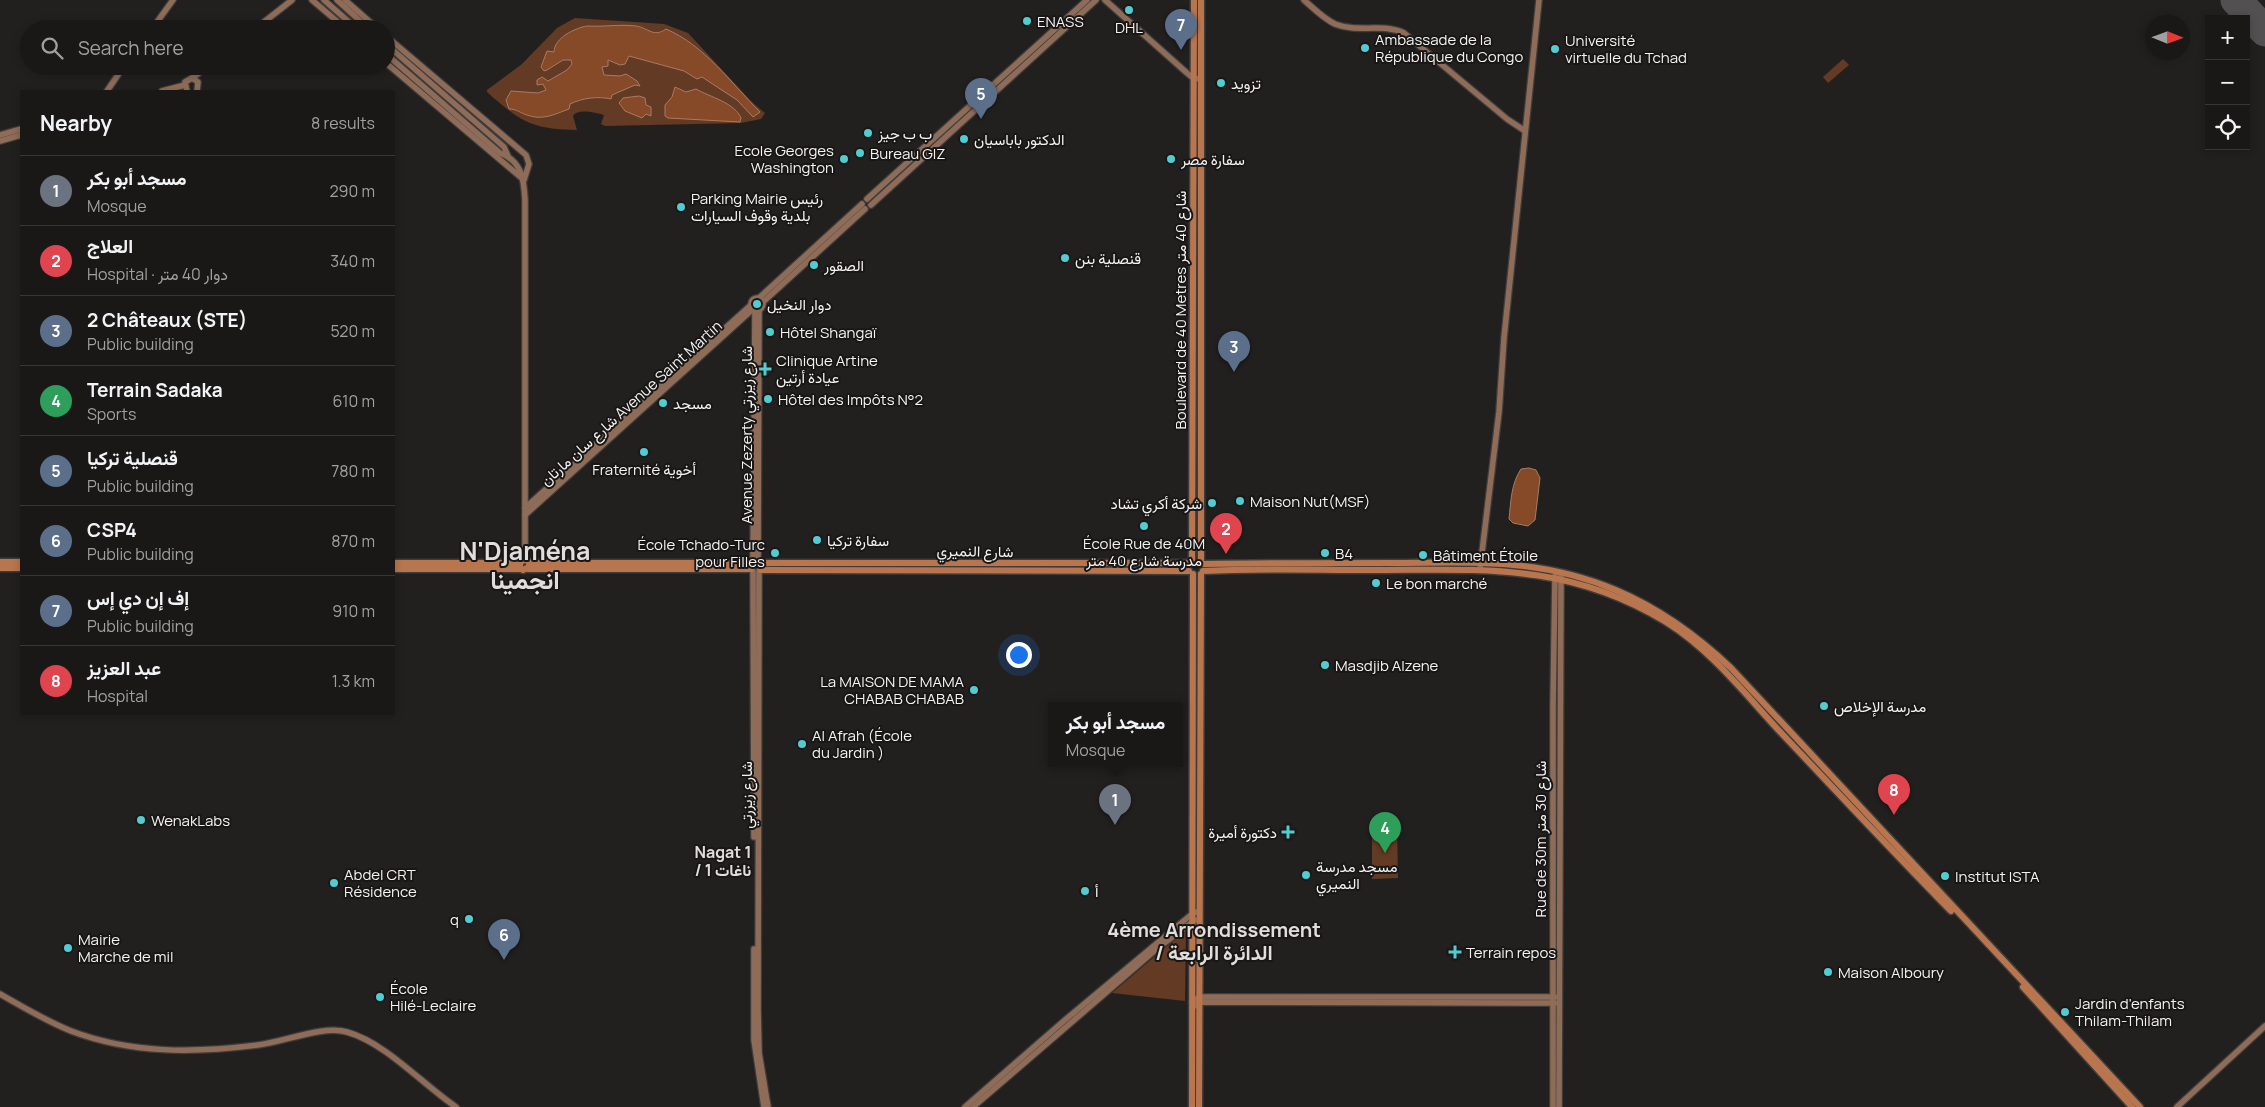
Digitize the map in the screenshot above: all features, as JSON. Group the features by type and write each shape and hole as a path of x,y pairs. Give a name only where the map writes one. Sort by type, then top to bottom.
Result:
{"main road":[{"name":"Boulevard de 40 Metres شارع 40 متر","path":"1194,0 1197,78 1202,567 1199,914 1196,1002"},
{"name":"Boulevard de 40 Metres شارع 40 متر","path":"1196,1002 1192,918 1191,567 1197,78 1201,0"},
{"path":"0,562 20,562"},
{"path":"395,563 525,565"},
{"name":"شارع النميري","path":"525,565 1191,567"},
{"path":"395,569 525,565"},
{"path":"1191,567 1481,566 1586,579 1637,600 1670,617 1709,647 1731,668 2140,1107"},
{"path":"1191,567 1202,567"},
{"path":"0,568 20,568"},
{"path":"1558,575 1634,605 1666,622 1705,652 1740,686 1784,736 2006,969 2132,1107"},
{"path":"1192,1107 1196,1002"},
{"path":"1196,1002 1199,1107"}],"street":[{"path":"159,20 173,0"},
{"path":"266,20 292,0"},
{"path":"312,0 335,20"},
{"path":"324,0 347,20"},
{"path":"337,0 359,20"},
{"path":"345,0 368,20"},
{"path":"761,300 863,207 866,199 1087,0"},
{"path":"863,207 871,205 1096,0"},
{"path":"1105,0 1197,78"},
{"path":"1304,0 1335,24 1349,27 1392,29 1404,33 1507,119 1525,131"},
{"path":"1481,566 1499,412 1504,338 1539,0"},
{"path":"395,44 526,155 529,164 524,180"},
{"path":"395,52 504,147 508,156"},
{"path":"395,62 500,152 508,156 520,168 524,180 526,200 525,565"},
{"path":"395,71 524,180"},
{"path":"108,90 118,75"},
{"path":"170,90 186,88 187,80 196,75"},
{"path":"197,90 198,82 202,75"},
{"path":"192,78 198,82"},
{"path":"0,135 20,128"},
{"path":"0,142 20,135"},
{"path":"866,199 870,201 871,205"},
{"name":"شارع سان مارتان Avenue Saint Martin","path":"525,511 755,308 752,300 761,300"},
{"name":"Avenue Zezerty شارع زيزرتي","path":"756,566 755,308 761,300"},
{"name":"شارع زيزرتي","path":"756,566 754,1026 764,1107"},
{"name":"شارع زيزرتي","path":"756,566 758,1009 760,1063 768,1107"},
{"name":"Rue de 30m شارع 30 متر","path":"1553,1107 1556,1000 1558,575"},
{"path":"966,1107 1065,1020 1199,914"},
{"path":"973,1107 1192,918"},
{"path":"0,994 72,1031 118,1044 152,1050 218,1049 259,1045 329,1030 350,1032 372,1043 456,1107"},
{"path":"1196,1002 1556,1000"},
{"name":"Rue de 30m شارع 30 متر","path":"1556,1000 1559,1107"},
{"path":"2177,1107 2265,1026"}],"shaded area":[{"path":"575,18 664,24 688,33 752,102 765,113 761,119 741,123 605,126 601,124 604,115 592,112 579,112 573,116 577,130 561,129 537,125 518,117 487,92 487,90 522,64 557,28"},
{"path":"587,26 636,26 654,33 662,32 666,29 680,36 705,55 760,112 753,117 737,100 702,77 697,79 684,71 629,56 625,64 620,65 608,60 608,66 602,67 604,75 620,76 626,74 637,81 640,86 635,85 612,95 611,99 595,98 580,100 570,104 569,109 544,117 533,117 509,109 506,100 511,91 538,93 546,90 543,84 537,85 537,80 542,77 548,81 567,70 572,64 571,60 563,60 544,71 541,67 547,51 554,52 557,42 561,38 571,31"},
{"path":"1843,59 1849,65 1828,83 1823,77"},
{"path":"675,87 686,92 696,89 728,104 738,113 741,118 740,122 668,118 665,116 665,105 672,97"},
{"path":"639,96 645,98 646,105 651,107 651,116 646,114 642,118 625,111 619,103 623,98"},
{"path":"1529,468 1536,470 1540,478 1535,520 1528,526 1513,523 1509,519 1515,481 1521,469"},
{"path":"1397,827 1398,878 1372,879 1372,828"},
{"path":"1186,930 1185,1001 1112,993"}],"runway":[{"path":"2236,0 2265,31"}],"place":[{"name":"DHL","path":"1129,10"},
{"name":"ENASS","path":"1027,21"},
{"name":"Ambassade de la République du Congo","path":"1365,48"},
{"name":"Université virtuelle du Tchad","path":"1555,49"},
{"name":"إف إن دي إس","path":"1181,50"},
{"name":"تزويد","path":"1221,83"},
{"name":"قنصلية تركيا","path":"981,119"},
{"name":"ب ب جيز","path":"868,133"},
{"name":"الدكتور باباسيان","path":"964,139"},
{"name":"Bureau GIZ","path":"860,153"},
{"name":"Ecole Georges Washington","path":"844,159"},
{"name":"سفارة مصر","path":"1171,159"},
{"name":"Parking Mairie رئيس بلدية وقوف السيارات","path":"681,207"},
{"name":"قنصلية بنن","path":"1065,258"},
{"name":"الصقور","path":"814,265"},
{"name":"دوار النخيل","path":"757,304"},
{"name":"Hôtel Shangaï","path":"770,332"},
{"name":"Clinique Artine عيادة أرتين","path":"765,369"},
{"name":"2 Châteaux (STE)","path":"1234,372"},
{"name":"Hôtel des Impôts N°2","path":"768,399"},
{"name":"مسجد","path":"663,403"},
{"name":"Fraternité أخوية","path":"644,452"},
{"name":"Maison Nut(MSF)","path":"1240,501"},
{"name":"شركة أكري تشاد","path":"1212,503"},
{"name":"École Rue de 40M مدرسة شارع 40 متر","path":"1144,526"},
{"name":"سفارة تركيا","path":"817,540"},
{"name":"École Tchado-Turc pour Filles","path":"775,553"},
{"name":"B4","path":"1325,553"},
{"name":"العلاج","path":"1226,554"},
{"name":"Bâtiment Étoile","path":"1423,555"},
{"name":"Le bon marché","path":"1376,583"},
{"name":"Masdjib Alzene","path":"1325,665"},
{"name":"La MAISON DE MAMA CHABAB CHABAB","path":"974,690"},
{"name":"مدرسة الإخلاص","path":"1824,706"},
{"name":"Al Afrah (École du Jardin )","path":"802,744"},
{"name":"عبد العزيز","path":"1894,815"},
{"name":"WenakLabs","path":"141,820"},
{"name":"مسجد أبو بكر","path":"1115,825"},
{"name":"دكتورة أميرة","path":"1288,832"},
{"name":"Terrain Sadaka","path":"1385,853"},
{"name":"مسجد مدرسة النميري","path":"1306,875"},
{"name":"Institut ISTA","path":"1945,876"},
{"name":"Abdel CRT Résidence","path":"334,883"},
{"name":"أ","path":"1085,891"},
{"name":"q","path":"469,919"},
{"name":"Mairie Marche de mil","path":"68,948"},
{"name":"Terrain repos","path":"1455,952"},
{"name":"CSP4","path":"504,960"},
{"name":"Maison Alboury","path":"1828,972"},
{"name":"École Hilé-Leclaire","path":"380,997"},
{"name":"Jardin d'enfants Thilam-Thilam","path":"2065,1012"}],"district":[{"name":"N'Djaména انجمينا","path":"525,564"},
{"name":"Nagat 1 / ناغات 1","path":"723,861"},
{"name":"4ème Arrondissement / الدائرة الرابعة","path":"1214,940"}]}
